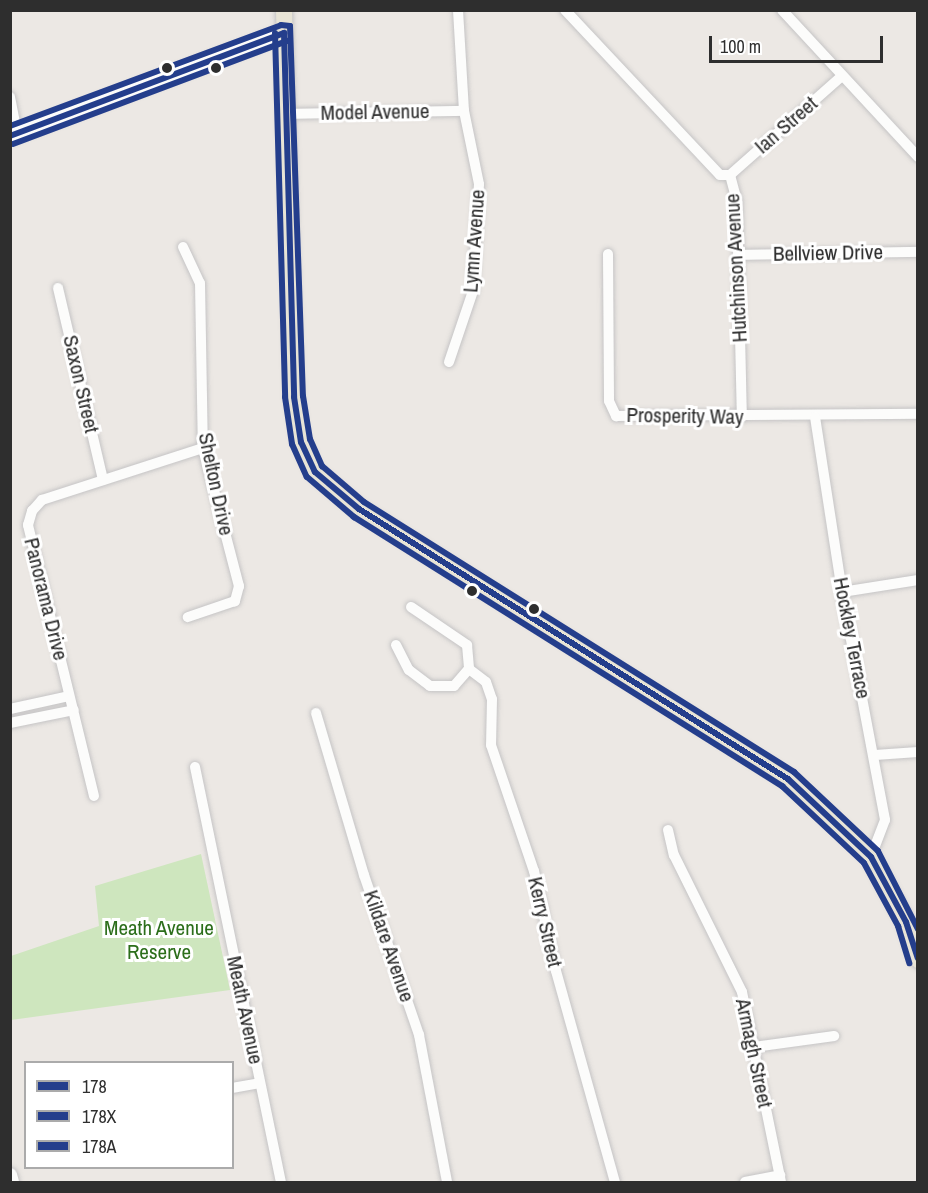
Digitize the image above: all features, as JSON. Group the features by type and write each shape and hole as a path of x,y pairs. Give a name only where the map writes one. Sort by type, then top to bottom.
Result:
{"main road":[{"path":"284,10 296,421 301,442 315,472 326,485 359,509 788,779 832,816 871,857 906,922 918,960"}],"street":[{"name":"Lymn Avenue","path":"448,362 473,291 479,184 464,111 459,10"},
{"name":"Hutchinson Avenue","path":"565,10 720,175 730,175 736,202 742,417"},
{"path":"783,10 918,157"},
{"path":"10,97 14,135 284,33"},
{"name":"Ian Street","path":"730,175 842,76"},
{"name":"Model Avenue","path":"286,114 464,111"},
{"name":"Shelton Drive","path":"183,247 200,283 203,448 239,586 235,601 188,617"},
{"name":"Bellview Drive","path":"738,255 918,252"},
{"name":"Prosperity Way","path":"608,254 609,401 616,416 815,417 918,414"},
{"name":"Saxon Street","path":"58,288 104,480"},
{"name":"Hockley Terrace","path":"815,417 842,592 875,755 885,820 871,857"},
{"name":"Panorama Drive","path":"94,796 28,525 32,511 42,500 203,448"},
{"path":"842,592 918,580"},
{"name":"Kerry Street","path":"411,606 467,645 469,669 486,682 492,699 491,745 534,872 556,971 615,1182"},
{"path":"396,645 409,670 430,686 454,686 469,669"},
{"path":"10,709 69,696"},
{"path":"10,723 74,710"},
{"name":"Kildare Avenue","path":"316,713 364,875 419,1035 447,1182"},
{"path":"875,755 918,753"},
{"name":"Meath Avenue","path":"195,767 281,1182"},
{"name":"Armagh Street","path":"668,830 674,855 742,992 781,1178"},
{"path":"754,1047 834,1036"},
{"path":"234,1088 260,1083"},
{"path":"10,1175 12,1182"},
{"path":"745,1182 781,1178"}],"green space":[{"name":"Meath Avenue Reserve","path":"201,854 230,990 11,1020 11,956 99,926 95,886"}],"transit line":[{"name":"178A","path":"10,126 281,25 290,26 303,396 310,439 322,466 364,502 794,772 878,851 918,929"},
{"name":"178X","path":"275,33 285,397 292,444 307,477 354,517 782,786 864,863 898,926 909,963"},
{"name":"178","path":"284,33 294,397 301,442 315,472 359,509 788,779 871,857 906,922 918,958"},
{"name":"178","path":"10,136 284,33"},
{"name":"178X","path":"13,144 287,41"}]}
